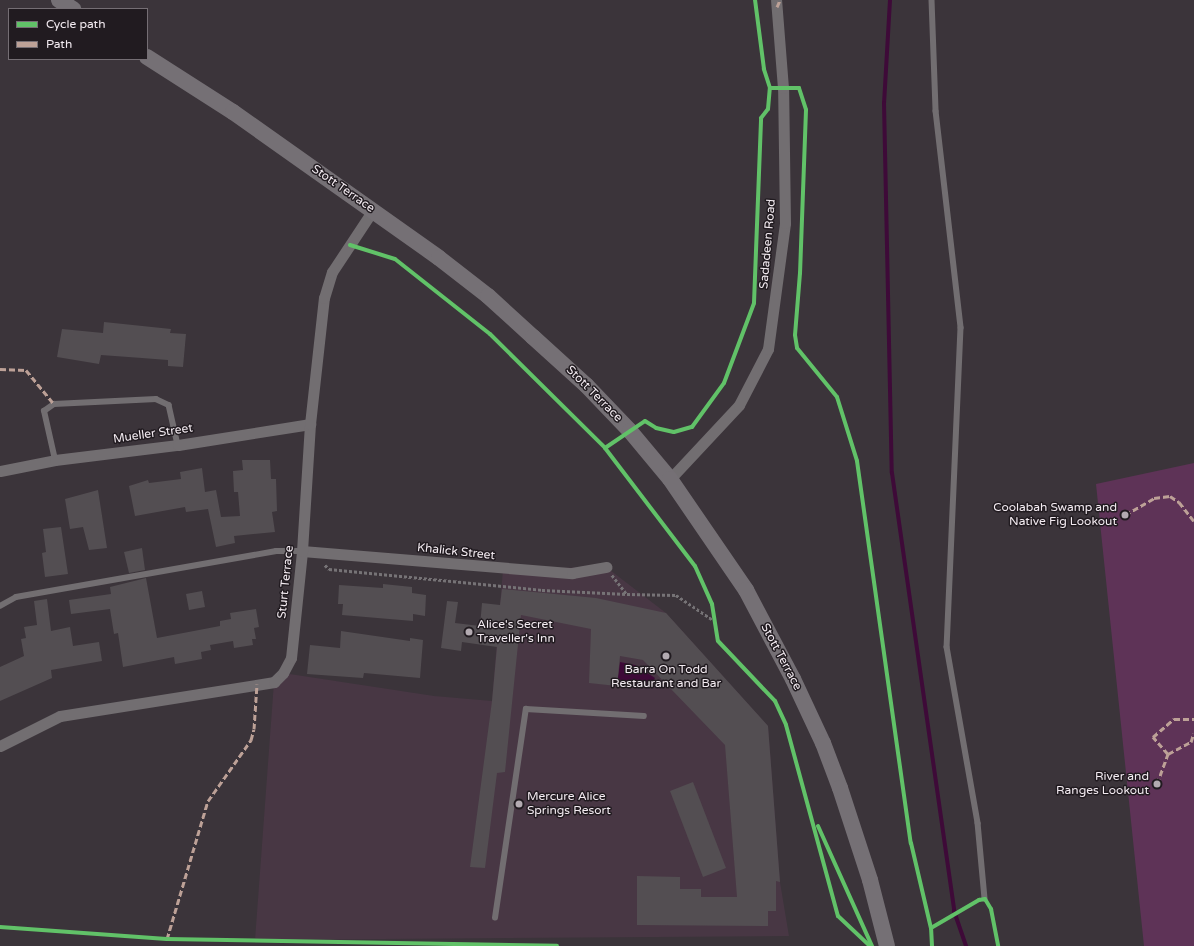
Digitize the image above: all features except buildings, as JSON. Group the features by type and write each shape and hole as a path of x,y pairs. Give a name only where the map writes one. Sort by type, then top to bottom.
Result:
{"main road":[{"path":"59,0 71,8"},
{"name":"Stott Terrace","path":"148,57 233,112 373,210 488,296 586,384 630,431 670,479 746,590 806,705 840,788 870,880 887,946"}],"street":[{"name":"Sadadeen Road","path":"670,479 739,405 768,349 785,223 783,88 776,0"},
{"name":"Sturt Terrace","path":"0,746 60,716 274,682 283,673 291,658 302,552 310,424 324,298 332,272 373,210"},
{"name":"Mueller Street","path":"0,471 55,460 178,444 310,424"},
{"name":"Khalick Street","path":"302,552 572,573 606,567"}],"lane":[{"path":"932,0 936,111 961,328 947,647 978,824 985,899"},
{"path":"55,460 44,412 54,404 156,399 169,405 178,444"},
{"path":"0,606 24,596 276,551 302,552"},
{"path":"495,918 526,709 644,716"}],"path":[{"path":"318,553 329,569 542,590 676,595 713,620"},
{"path":"606,567 627,594"},
{"path":"712,612 715,627"}],"shaded area":[{"path":"1194,463 1194,946 1144,946 1096,484"},
{"name":"Mercure Alice Springs Resort","path":"606,567 666,613 768,726 780,882 789,936 255,940 274,682 283,673 434,696 492,701 503,569"},
{"path":"620,662 635,665 655,678 650,686 625,684 618,678"}],"waterway":[{"path":"890,0 884,103 892,473 954,911 966,946"}],"marked path":[{"path":"777,7 780,0"},
{"path":"0,369 26,370 54,404"},
{"path":"1125,515 1154,498 1170,496 1179,502 1194,521"},
{"path":"167,939 208,801 251,740 254,729 257,684"},
{"path":"1168,754 1153,737 1174,719 1194,719"},
{"path":"1157,784 1168,754 1191,742 1194,733"}],"cycle path":[{"path":"605,448 645,421 656,428 674,432 692,427 724,383 754,303 761,118 768,109 770,88 764,69 755,0"},
{"path":"770,88 799,88 806,110 800,273 795,335 797,348 837,397 857,461 911,843 931,928"},
{"path":"350,245 395,259 490,334 605,448 695,566 712,604 718,641 775,701 786,725 838,916 870,946"},
{"path":"818,826 872,946"},
{"path":"932,946 931,928 979,900 985,899 991,909 998,946"},
{"path":"0,927 167,939 557,946"}],"place":[{"name":"Coolabah Swamp and Native Fig Lookout","path":"1125,515"},
{"name":"Alice's Secret Traveller's Inn","path":"469,632"},
{"name":"Barra On Todd Restaurant and Bar","path":"666,656"},
{"name":"River and Ranges Lookout","path":"1157,784"},
{"name":"Mercure Alice Springs Resort","path":"519,804"}]}
